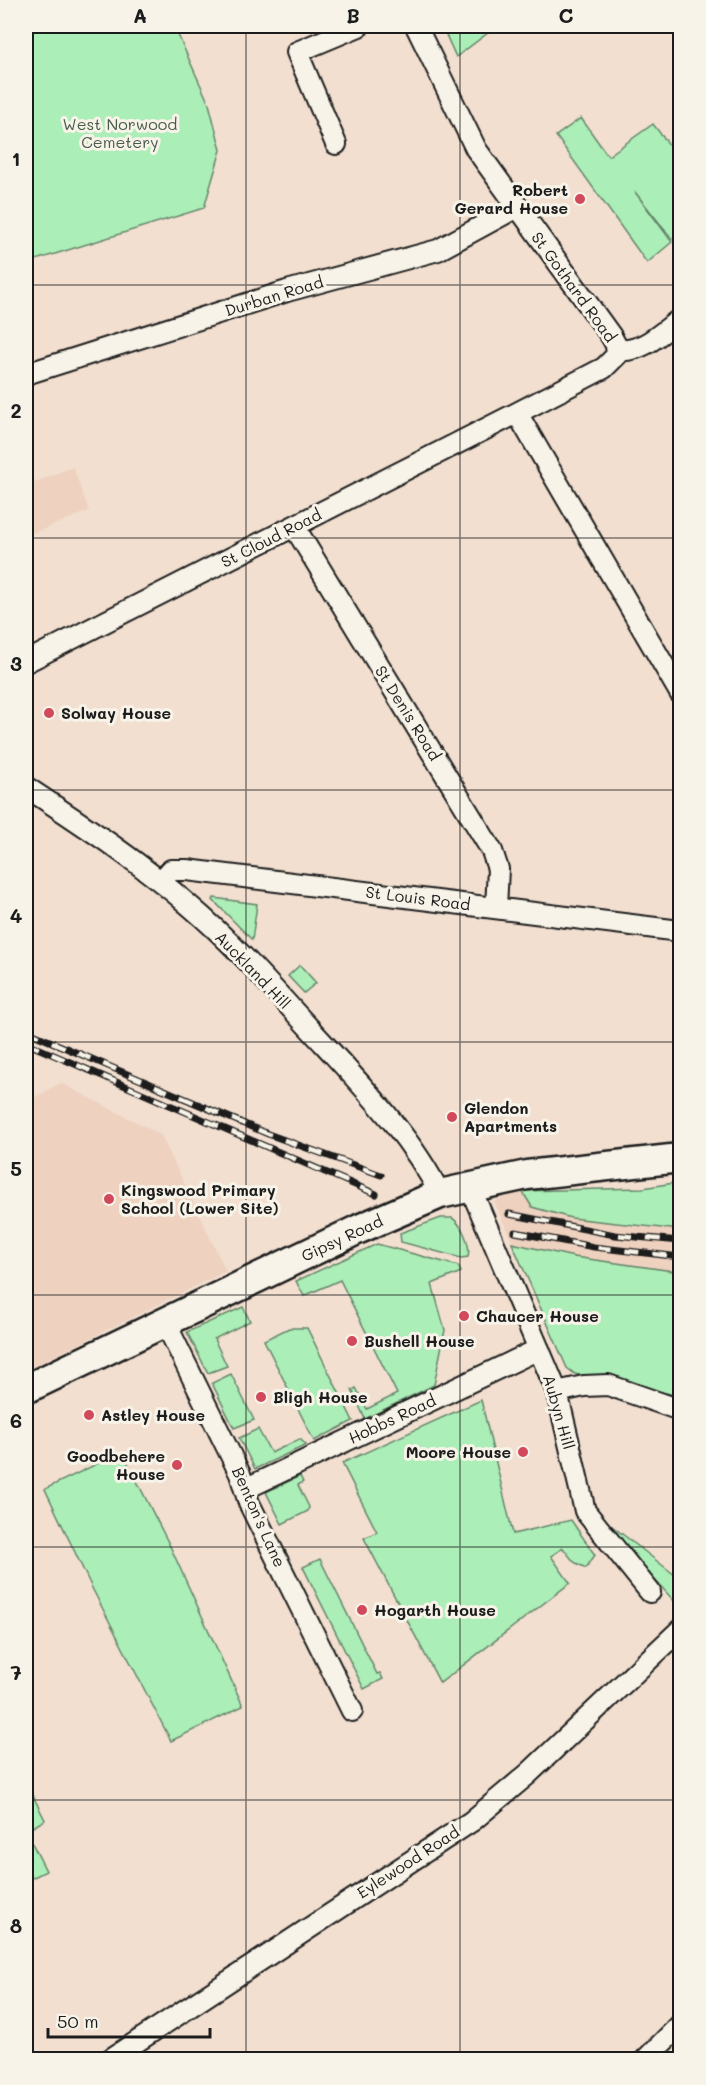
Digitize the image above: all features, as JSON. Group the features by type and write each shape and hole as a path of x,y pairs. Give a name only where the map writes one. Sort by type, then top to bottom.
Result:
{"street":[{"path":"336,144 297,52 359,26"},
{"name":"St Gothard Road","path":"416,26 476,149 611,336 618,350 614,360 604,368 517,413"},
{"name":"Durban Road","path":"26,374 287,291 438,250 517,207"},
{"path":"618,350 630,352 681,319"},
{"path":"517,413 681,693"},
{"name":"St Cloud Road","path":"26,662 517,413"},
{"name":"St Denis Road","path":"294,526 492,851 498,869 496,907"},
{"name":"Auckland Hill","path":"26,787 161,881 193,909 266,981 346,1069 414,1150 440,1194"},
{"name":"St Louis Road","path":"161,881 171,870 187,870 681,931"},
{"name":"Gipsy Road","path":"26,1389 359,1229 440,1194 472,1185 527,1175 681,1158"},
{"name":"Aubyn Hill","path":"472,1185 476,1201 557,1392 585,1511 650,1592"},
{"name":"Benton's Lane","path":"165,1322 245,1489 249,1503 352,1711"},
{"name":"Hobbs Road","path":"245,1489 539,1349"},
{"path":"557,1392 584,1386 608,1385 681,1410"},
{"name":"Eylewood Road","path":"109,2060 472,1821 535,1767 681,1630"},
{"path":"645,2060 681,2025"}],"shaded area":[{"path":"73,467 89,511 26,536 26,486"},
{"name":"Kingswood Primary School (Lower Site)","path":"61,1083 161,1135 226,1271 26,1370 26,1102"},
{"path":"680,1182 680,1360 545,1317 494,1201 522,1191 643,1188"}],"green space":[{"name":"West Norwood Cemetery","path":"26,26 174,26 209,104 221,150 204,208 26,263"},
{"path":"442,26 497,26 456,57"},
{"path":"581,118 608,156 653,124 680,159 680,232 672,239 635,192 672,242 647,263 556,136"},
{"path":"214,898 257,904 252,940 213,900"},
{"path":"300,965 316,983 304,993 288,976"},
{"path":"680,1182 680,1230 571,1218 532,1207 522,1191 643,1188"},
{"path":"441,1218 452,1218 459,1225 467,1241 468,1257 461,1258 401,1242 400,1233"},
{"path":"512,1243 574,1257 680,1272 680,1396 575,1374 567,1368"},
{"path":"377,1244 458,1266 461,1272 432,1284 445,1330 434,1385 365,1419 352,1390 356,1388 367,1409 397,1394 340,1280 304,1296 296,1281"},
{"path":"243,1307 250,1321 214,1339 227,1366 208,1373 187,1332"},
{"path":"289,1328 307,1328 353,1421 314,1441 264,1340"},
{"path":"231,1374 254,1420 234,1428 212,1383"},
{"path":"481,1400 513,1534 571,1520 595,1555 586,1568 574,1562 563,1548 551,1556 570,1583 440,1683 364,1538 377,1532 342,1463"},
{"path":"258,1429 271,1453 300,1439 306,1445 255,1469 239,1438"},
{"path":"117,1454 124,1456 170,1546 243,1706 171,1741 91,1586 45,1489"},
{"path":"300,1476 303,1482 298,1485 309,1507 308,1511 282,1524 266,1492"},
{"path":"603,1519 680,1579 680,1601 677,1604 603,1524"},
{"path":"320,1559 377,1674 380,1673 383,1679 364,1689 303,1567"},
{"path":"26,1782 45,1820 26,1831"},
{"path":"26,1831 46,1871 26,1881"}],"railway":[{"path":"26,1031 268,1134 381,1175"},
{"path":"26,1043 376,1194"},
{"path":"509,1214 615,1235 680,1241"},
{"path":"515,1232 594,1247 680,1257"}],"place":[{"name":"Robert Gerard House","path":"580,199"},
{"name":"Solway House","path":"49,713"},
{"name":"Glendon Apartments","path":"452,1117"},
{"name":"Kingswood Primary School (Lower Site)","path":"109,1199"},
{"name":"Chaucer House","path":"464,1316"},
{"name":"Bushell House","path":"352,1341"},
{"name":"Bligh House","path":"261,1397"},
{"name":"Astley House","path":"89,1415"},
{"name":"Moore House","path":"523,1452"},
{"name":"Goodbehere House","path":"177,1465"},
{"name":"Hogarth House","path":"362,1610"}]}
